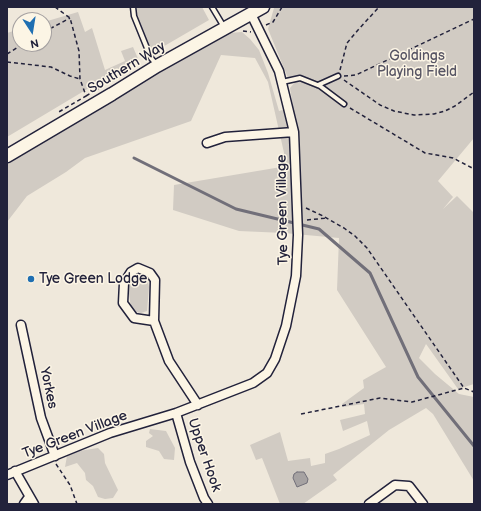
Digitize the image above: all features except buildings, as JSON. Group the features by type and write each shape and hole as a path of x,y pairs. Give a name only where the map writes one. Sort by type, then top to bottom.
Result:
{"main road":[{"name":"Southern Way","path":"7,156 157,66 263,7"}],"street":[{"name":"Tye Green Village","path":"7,476 15,471 110,433 176,413 253,383 268,372 275,359 286,326 296,276 298,221 294,132 279,71 260,29 251,14"},
{"name":"Tye Green Village","path":"207,143 225,137 294,132"},
{"path":"154,321 134,318 123,304 124,283 131,272 138,268 150,273 155,280 154,321 169,361 198,405"},
{"name":"Yorkes","path":"21,324 41,418 53,456"},
{"name":"Upper Hook","path":"176,413 190,462 204,498 208,504"},
{"path":"15,471 32,500 24,504"},
{"path":"369,504 395,485 409,486 423,504"}],"lane":[{"path":"133,7 134,16 151,58 157,66"},
{"path":"212,7 225,29"},
{"path":"318,85 338,76"},
{"path":"282,82 300,78 318,85 344,104"}],"path":[{"path":"53,116 86,96 80,79 79,51 70,18 55,7"},
{"path":"260,29 273,22 282,7"},
{"path":"338,76 347,43 379,7"},
{"path":"52,28 70,18"},
{"path":"338,76 356,75 474,20"},
{"path":"7,62 51,67 80,79"},
{"path":"338,76 380,105 394,111 414,115 445,112 474,92"},
{"path":"344,104 425,153 453,158 474,169"},
{"path":"297,204 327,218 355,236 367,248 464,388 474,392"},
{"path":"298,221 327,218"},
{"path":"301,414 380,398 412,402 464,388"},
{"path":"53,456 70,485 77,504"}],"green space":[{"path":"137,7 202,7 209,20 154,52 149,49 135,15"},
{"name":"Goldings Playing Field","path":"275,7 474,7 474,138 438,181 453,197 443,209 457,196 474,213 474,384 458,389 426,344 419,358 459,394 474,397 474,481 433,414 426,408 389,430 333,475 337,480 303,504 280,504 262,458 256,460 250,445 280,432 288,461 310,458 311,466 325,463 325,454 370,435 367,421 343,431 340,420 365,414 364,404 343,407 342,404 364,388 363,380 386,367 337,290 339,238 239,231 173,210 174,185 287,166 268,82 255,58 221,55 191,121 85,158 66,172 27,196 7,222 7,164 169,65 229,33 242,32 259,50 268,73 279,111 293,107 290,88 296,81 288,78 268,29"},
{"path":"78,12 85,32 92,28 105,70 125,61 121,51 133,47 139,61 89,88 7,137 7,33 12,31 12,52 52,52 52,20"},
{"path":"136,275 141,276 148,282 149,287 147,311 141,313 135,312 131,308 129,294 131,278"},
{"path":"150,429 166,431 175,448 174,460 164,459 159,451 146,447 146,441 153,436 149,433"},
{"path":"98,448 104,454 105,463 118,490 113,498 105,499 98,497 93,486 86,480 85,473 77,463 65,467 67,456 79,451"}],"shaded area":[{"path":"297,472 304,472 308,479 307,483 297,487 293,478 294,474"}],"waterway":[{"path":"134,158 236,209 319,229 370,273 418,377 474,446"}],"place":[{"name":"Tye Green Lodge","path":"31,279"}]}
